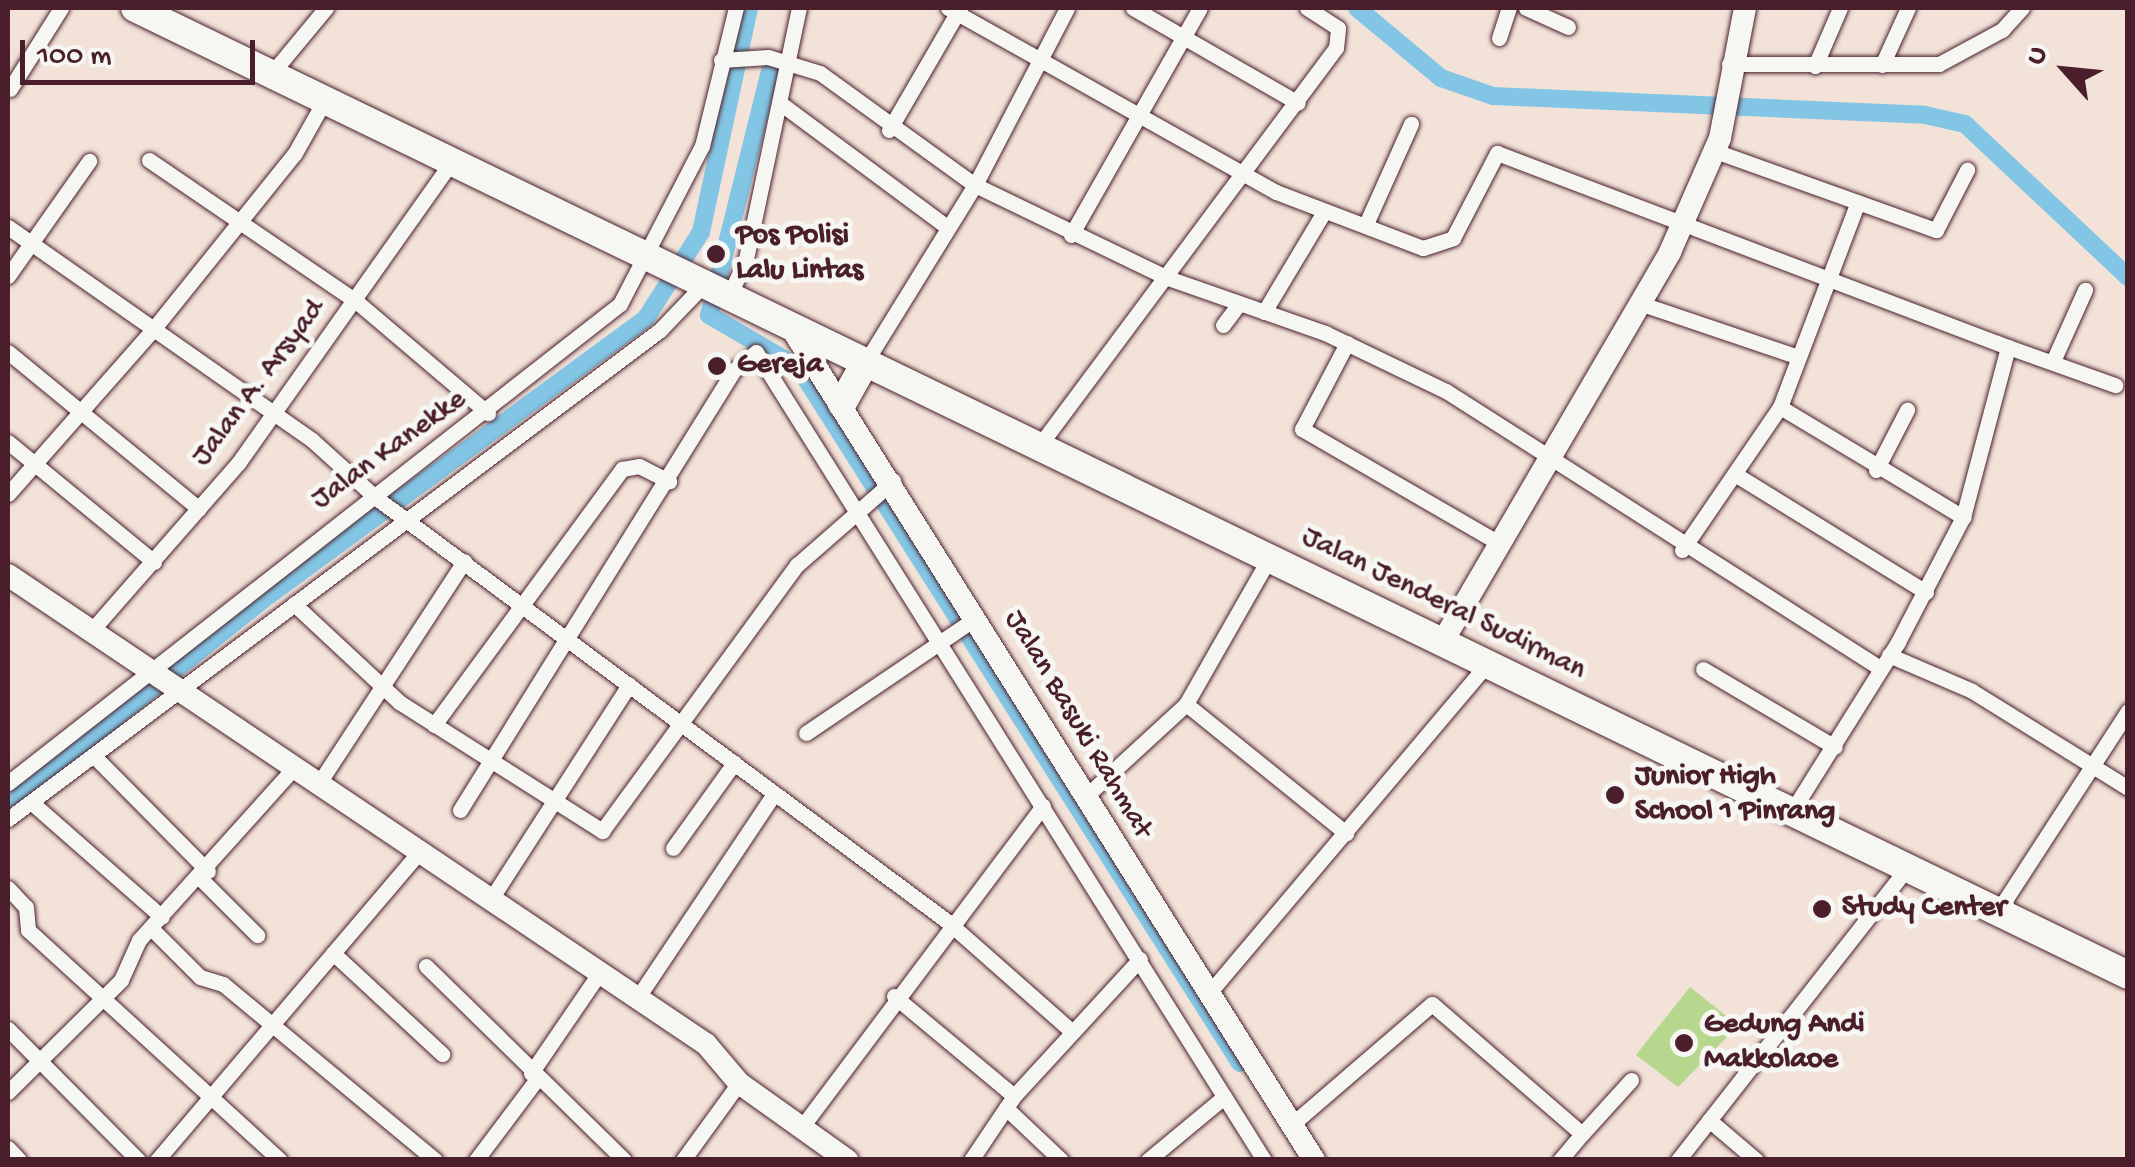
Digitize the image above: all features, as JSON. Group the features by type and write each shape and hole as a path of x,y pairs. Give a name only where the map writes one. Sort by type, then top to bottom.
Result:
{"highway":[{"name":"Jalan Jenderal Sudirman","path":"135,8 328,96 650,262 787,322 2128,975"},
{"path":"842,404 865,363"}],"street":[{"path":"10,88 61,8"},
{"path":"272,73 326,8"},
{"path":"8,783 164,679 294,604 660,330 746,259 799,8"},
{"path":"865,363 975,185 1068,8"},
{"path":"1133,8 1298,103"},
{"path":"1072,235 1135,114 1200,8"},
{"path":"1039,446 1240,174 1298,103 1340,38 1307,8"},
{"path":"1499,38 1509,8"},
{"path":"1526,8 1568,27"},
{"path":"1443,641 1495,540 1684,223 1723,126 1729,69 1746,8"},
{"path":"1816,66 1840,8"},
{"path":"1882,65 1908,8"},
{"path":"1729,69 1882,65 1957,58 2022,8"},
{"path":"889,130 955,9 1240,174 1322,215 1366,224 1423,248 1445,247 1497,154 2115,385"},
{"name":"Jalan Kanekke","path":"164,679 373,495 488,413 620,304 650,262 702,146 731,11"},
{"path":"722,60 768,57 788,61 848,90 889,130 975,185 1072,235 1165,278 1347,343 1550,451 1682,550 1885,662 1972,691 2128,788"},
{"path":"8,494 155,327 328,96"},
{"path":"780,103 948,227"},
{"path":"1366,224 1411,124"},
{"path":"1715,151 1936,230 1967,170"},
{"name":"Jalan A. Arsyad","path":"92,630 199,509 275,414 357,302 454,158"},
{"path":"8,276 89,160"},
{"path":"149,160 357,302 488,413"},
{"path":"1682,550 1738,476 1780,407 1793,355 1858,202"},
{"path":"1264,312 1322,215"},
{"path":"8,227 275,414 373,495 948,922 1070,1030"},
{"path":"2054,359 2085,290"},
{"path":"1639,303 1793,355"},
{"path":"1222,326 1238,305"},
{"name":"Jalan Basuki Rahmat","path":"787,322 842,404 969,621 1314,1160"},
{"path":"1347,343 1302,429 1495,540"},
{"path":"1792,811 1835,747 1926,592 1963,517 2008,347"},
{"path":"460,810 750,351 780,380 1264,1160"},
{"path":"8,352 199,509"},
{"path":"1780,407 1876,470 1963,517"},
{"path":"1876,470 1906,410"},
{"path":"8,442 154,562"},
{"path":"434,724 519,604 627,464 669,481"},
{"path":"1738,476 1926,592"},
{"path":"294,604 382,688 602,832 797,565 858,506 887,485"},
{"path":"1084,797 1186,704 1270,556"},
{"path":"319,783 464,562"},
{"path":"8,575 706,1044 739,1083 847,1160"},
{"path":"806,733 969,621"},
{"path":"1209,993 1487,664"},
{"path":"1704,669 1835,747"},
{"path":"8,820 94,756 164,679"},
{"path":"492,898 551,800 630,685"},
{"path":"1186,704 1346,833"},
{"path":"1998,911 2128,711"},
{"path":"94,756 257,935"},
{"path":"673,848 734,763"},
{"path":"8,1092 102,999 156,922 204,875 295,767"},
{"path":"636,1000 773,795"},
{"path":"32,802 156,922 200,978 224,984 436,1160"},
{"path":"802,1128 948,922 1043,806"},
{"path":"8,1029 150,1159 214,1097 276,1028 282,1005 333,953 420,851"},
{"path":"1678,1160 1891,893 1908,866"},
{"path":"8,888 26,907 28,930 280,1160"},
{"path":"333,953 442,1054"},
{"path":"971,1160 1010,1102 1070,1030 1140,959"},
{"path":"426,966 624,1160"},
{"path":"476,1160 598,975"},
{"path":"894,996 1010,1102 1061,1160"},
{"path":"1290,1126 1432,1004 1582,1134"},
{"path":"1560,1160 1630,1080"},
{"path":"682,1160 739,1083"},
{"path":"1148,1160 1224,1097"},
{"path":"1709,1120 1756,1160"},
{"path":"8,1148 18,1160"}],"green space":[{"name":"Gedung Andi Makkolaoe","path":"1690,987 1730,1019 1732,1032 1678,1087 1636,1055"}],"waterway":[{"path":"8,804 268,596 646,318 701,232 749,8"},
{"path":"1357,8 1441,78 1493,96 1925,115 1965,124 2128,277"},
{"path":"772,63 709,315 799,368 1240,1063"}],"place":[{"name":"Pos Polisi Lalu Lintas","path":"716,254"},
{"name":"Gereja","path":"717,366"},
{"name":"Junior High School 1 Pinrang","path":"1615,795"},
{"name":"Study Center","path":"1822,909"},
{"name":"Gedung Andi Makkolaoe","path":"1684,1043"}]}
